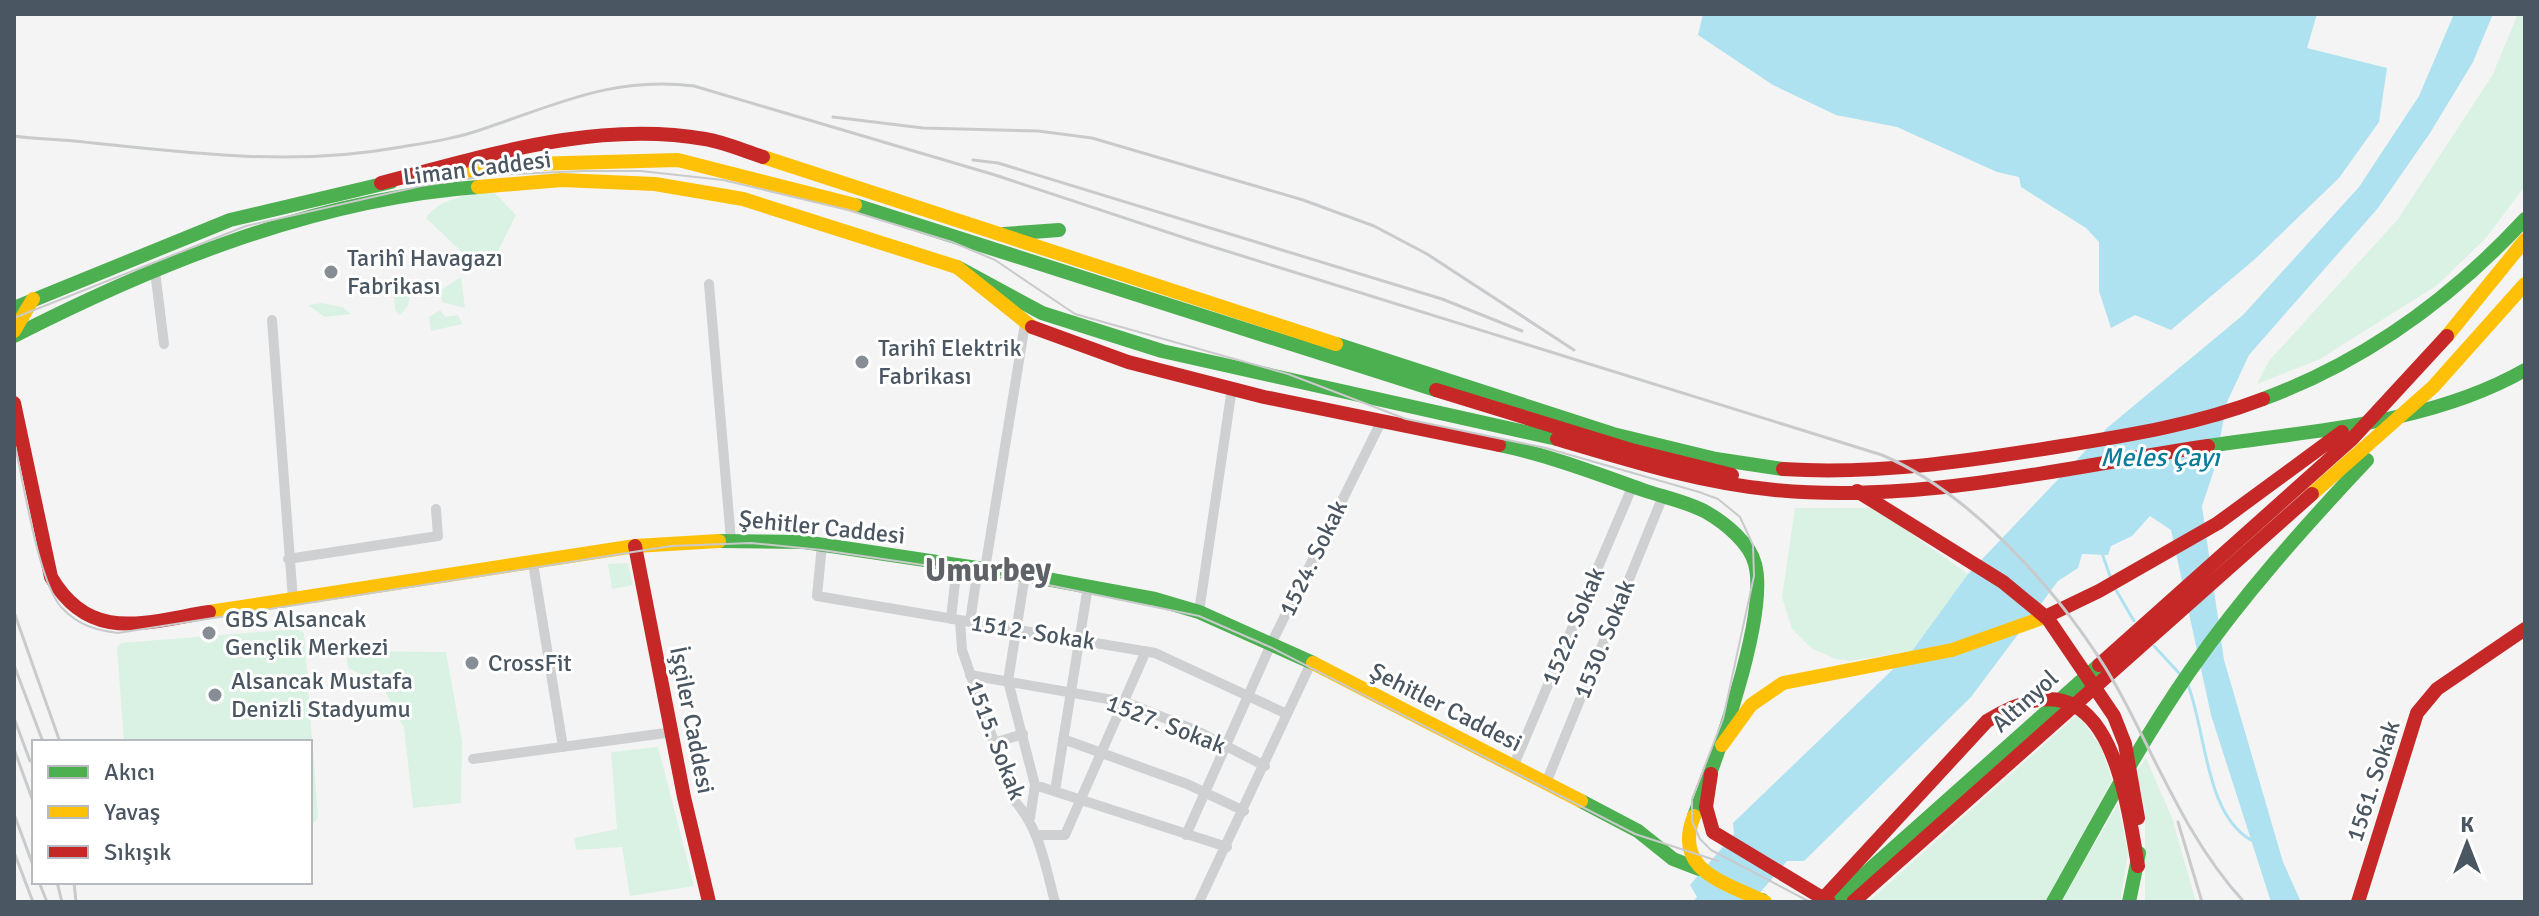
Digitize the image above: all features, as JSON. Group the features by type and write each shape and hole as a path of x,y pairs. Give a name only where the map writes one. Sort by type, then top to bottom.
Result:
{"main road":[{"path":"381,183 543,142 617,131 668,131 772,158 1613,434 1712,459 1782,469 1853,471 1915,467 2153,431 2195,422 2271,396 2337,367 2397,333 2464,281 2525,219"},
{"path":"381,183 531,164 678,160 835,199 1631,450 1750,478 1854,489 1973,562 2040,611 2082,665 2120,730 2134,789 2140,845 2136,902"},
{"name":"Liman Caddesi","path":"14,333 155,271 245,236 453,188 543,180 618,181 710,191 828,224 957,267"},
{"name":"Liman Caddesi","path":"14,308 230,220 381,183"},
{"path":"959,237 1059,230"},
{"path":"2252,538 2398,389 2525,240"},
{"path":"957,267 1056,319 1197,360 1553,438 1677,474 1739,487 1843,493 1918,490 2392,418 2486,392 2525,370"},
{"path":"957,267 1025,324 1128,362 1381,422 1535,452 1706,512 1731,529 1755,561 1758,579 1753,617 1722,745 1688,831 1689,850 1699,869"},
{"path":"2053,902 2166,708 2214,638 2287,546 2525,284"},
{"path":"14,333 34,299"},
{"path":"2252,538 2433,387"},
{"path":"1722,745 1740,717 1764,693 1783,683 1952,650 2040,619 2155,560 2278,482 2398,389"},
{"name":"Şehitler Caddesi","path":"14,403 51,577 61,596 74,610 94,620 121,626 635,546 731,540 822,545 1025,575 1155,599 1199,612 1272,642 1642,833 1673,859 1764,901"},
{"name":"Altınyol","path":"1831,902 2252,538"},
{"name":"Altınyol","path":"1853,902 2252,538"},
{"name":"İşçiler Caddesi","path":"635,546 709,902"},
{"name":"1561. Sokak","path":"2358,902 2417,713 2437,689 2525,629"},
{"path":"1820,902 1987,721 2022,702 2066,701 2094,717 2108,738 2129,813 2138,866 2129,902"},
{"path":"1711,774 1707,817 1713,832 1831,902"}],"street":[{"path":"155,271 164,344"},
{"path":"709,284 731,540"},
{"path":"272,320 284,518 293,600"},
{"path":"960,620 982,568 1025,324"},
{"path":"1199,612 1206,542 1232,388"},
{"name":"1524. Sokak","path":"1186,835 1272,642 1381,422"},
{"name":"1522. Sokak","path":"1513,767 1633,485"},
{"name":"1530. Sokak","path":"1546,783 1663,496"},
{"path":"288,559 438,536 436,509"},
{"name":"1512. Sokak","path":"822,545 817,596 1146,651 1287,714"},
{"path":"533,563 563,747"},
{"name":"1515. Sokak","path":"957,564 962,650 1014,800 1030,818 1038,835 1055,902"},
{"path":"1025,575 1008,681 1035,785 1030,818"},
{"path":"1055,791 1088,586"},
{"path":"1038,835 1065,835 1146,651"},
{"path":"1199,902 1311,663"},
{"name":"1527. Sokak","path":"970,675 1125,702 1265,766"},
{"path":"473,759 673,732"},
{"path":"994,743 1023,734"},
{"path":"1063,739 1187,784 1202,794 1244,811"},
{"path":"1035,785 1227,847"}],"green space":[{"path":"2518,14 2525,14 2525,186 2486,238 2436,286 2320,359 2257,384 2269,361 2398,219 2492,76"},
{"path":"494,192 516,215 495,257 481,270 426,218 431,211 447,202"},
{"path":"461,277 465,308 442,302 441,290"},
{"path":"399,284 410,289 408,306 400,315 395,310 394,296"},
{"path":"322,303 342,307 351,314 325,317 308,305"},
{"path":"440,310 445,317 458,315 462,324 431,331 429,317"},
{"path":"1795,508 1875,508 1968,574 1912,651 1850,661 1836,659 1811,648 1792,629 1782,597"},
{"path":"628,563 633,585 612,589 608,564"},
{"name":"Alsancak Mustafa Denizli Stadyumu","path":"298,629 304,633 318,817 315,822 312,823 312,740 124,740 117,648 121,643"},
{"path":"346,651 446,652 462,741 461,803 413,808 404,728 382,685 348,668"},
{"path":"2078,714 2101,747 2112,780 2045,902 1868,902"},
{"path":"658,747 694,886 630,896 622,847 576,850 574,838 617,829 611,752"},
{"path":"2146,758 2172,818 2196,902 2145,902 2145,809 2136,772"},
{"path":"2118,804 2128,853 2120,902 2061,902"}],"water":[{"path":"1703,14 2317,14 2307,48 2387,68 2379,122 2339,178 2255,259 2171,330 2135,315 2111,328 2099,291 2099,242 2086,228 2021,187 2019,177 1997,172 1897,127 1836,115 1773,85 1698,35"},
{"name":"Meles Çayı","path":"2454,14 2493,14 2473,62 2430,133 2378,208 2249,355 2227,402 2214,470 2202,506 2224,660 2283,862 2301,902 2271,902 2211,715 2171,530 2150,516 2132,536 2111,546 2108,555 2082,554 2078,568 2058,581 1971,697 1804,861 1787,861 1752,902 1693,902 1697,897 1690,885 1734,834 1733,823 1912,651 1968,574 2107,428 2243,315 2359,187 2419,96"}],"waterway":[{"path":"2102,553 2110,576"},
{"path":"2116,590 2134,621"},
{"path":"2154,646 2179,673"},
{"path":"2188,685 2216,792 2236,828 2251,840"}],"tram line":[{"path":"14,318 246,226 421,186 492,175 641,171 723,180 848,210 952,242 995,260 1075,314 1288,374 1406,419 1546,448 1718,499 1740,517 1753,545 1754,576 1723,719 1692,799 1692,821 1700,839 1711,850 1810,902"},
{"path":"14,441 32,529 53,595 74,619 102,630 118,633 671,546 751,543 822,550 1024,580 1199,616 1270,647 1635,834 1718,861"}],"railway":[{"path":"14,136 234,156 355,154 462,135 586,94 637,85 694,86 995,175 1191,240 1882,455 1954,498 2022,560 2053,596 2106,669 2193,832 2225,880 2244,902"},
{"path":"833,117 923,128 1038,131 1092,138 1303,200 1374,226 1427,254 1574,350"},
{"path":"973,160 998,163 1442,299 1522,331"},
{"path":"14,612 59,740"},
{"path":"14,665 42,740"},
{"path":"14,718 30,761"},
{"path":"14,749 32,798"},
{"path":"14,814 32,863"},
{"path":"2178,822 2202,902"},
{"path":"14,852 33,902"},
{"path":"40,884 47,902"},
{"path":"58,884 62,902"},
{"path":"74,884 76,902"}],"traffic: fast":[{"path":"14,308 230,220 391,182"},
{"path":"14,336 181,260 298,220 357,205 478,187"},
{"path":"855,205 1436,390"},
{"path":"2263,399 2337,366 2405,325 2467,276 2525,219"},
{"path":"1004,234 1059,230"},
{"path":"957,267 1042,313 1162,351 1557,439"},
{"path":"1336,344 1613,434 1716,459 1783,469"},
{"path":"2208,446 2411,414 2488,388 2525,370"},
{"path":"1499,445 1553,459 1699,508 1729,528 1752,556 1757,588 1747,653 1726,727 1694,816"},
{"path":"2053,902 2136,756 2190,671 2275,562 2367,460"},
{"path":"719,541 804,542 1025,575 1155,599 1199,612 1313,663"},
{"path":"1833,902 2099,665"},
{"path":"1581,801 1638,831 1673,859 1699,869"},
{"path":"2129,902 2139,853"}],"traffic: slow":[{"path":"763,157 1336,344"},
{"path":"426,178 531,164 678,160 855,205"},
{"path":"478,187 562,180 655,184 743,199 957,267 1032,327"},
{"path":"2447,336 2525,240"},
{"path":"2312,494 2433,387 2525,284"},
{"path":"14,331 33,299"},
{"path":"209,612 635,546 719,541"},
{"path":"1722,745 1751,705 1783,683 1952,650 2045,617"},
{"path":"1313,663 1581,801"},
{"path":"1694,816 1689,835 1690,850 1696,862 1719,881 1765,902"}],"traffic: jam":[{"path":"381,183 501,152 582,137 623,134 664,134 705,139 763,157"},
{"path":"1032,327 1128,362 1264,397 1499,445"},
{"path":"2099,665 2352,439 2447,336"},
{"path":"1436,390 1631,450 1732,475"},
{"path":"1783,469 1888,468 1992,457 2164,428 2263,399"},
{"path":"14,403 51,577 66,598 83,612 101,620 121,623 141,623 209,612"},
{"path":"2045,617 2099,591 2218,523 2342,432"},
{"path":"1557,439 1664,470 1719,482 1829,493 1938,488 2208,446"},
{"path":"1857,491 2003,582 2048,619 2114,716 2125,744 2138,818"},
{"path":"1853,902 2312,494"},
{"path":"635,546 684,797 709,902"},
{"path":"2358,902 2417,713 2437,689 2525,629"},
{"path":"1820,902 1987,721 2027,702 2059,700 2083,712 2102,734 2125,797 2138,866"},
{"path":"1711,774 1706,807 1713,832 1829,902"}],"place":[{"name":"Tarihî Havagazı Fabrikası","path":"331,272"},
{"name":"Tarihî Elektrik Fabrikası","path":"862,362"},
{"name":"GBS Alsancak Gençlik Merkezi","path":"209,633"},
{"name":"CrossFit","path":"472,663"},
{"name":"Alsancak Mustafa Denizli Stadyumu","path":"215,695"}],"district":[{"name":"Umurbey","path":"988,570"}]}
